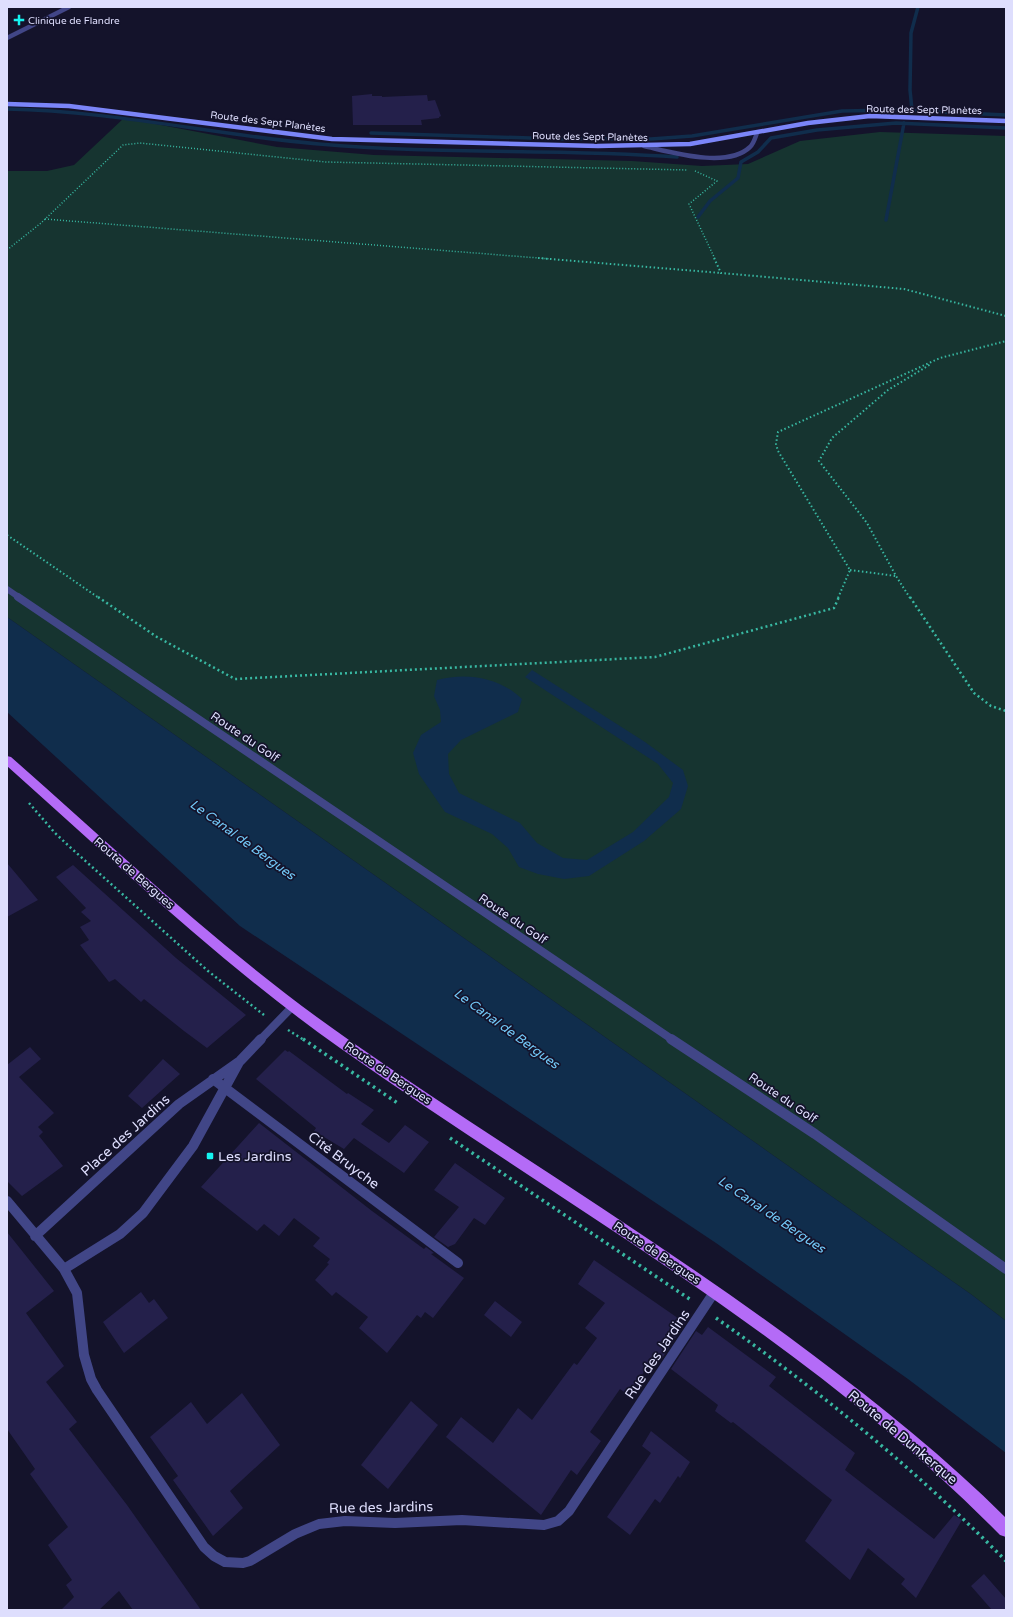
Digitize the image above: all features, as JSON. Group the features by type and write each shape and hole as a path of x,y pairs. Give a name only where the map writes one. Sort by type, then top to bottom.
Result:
{"main road":[{"name":"Route des Sept Planètes","path":"7,99 72,102 173,118"},
{"name":"Route des Sept Planètes","path":"7,104 62,105 332,139 644,146 690,144 819,121 875,116 1006,121"},
{"name":"Route de Bergues","path":"7,760 193,925 340,1041 423,1098 714,1291 796,1350"},
{"name":"Route de Dunkerque","path":"796,1350 921,1450 973,1496 1006,1529"}],"street":[{"path":"7,38 69,7"},
{"path":"644,146 693,155 730,156 738,154 750,147 757,133"},
{"name":"Route du Golf","path":"7,589 572,973 810,1130 1006,1268"},
{"name":"Place des Jardins","path":"35,1236 179,1104 240,1061 294,1006"},
{"name":"Place des Jardins","path":"64,1269 120,1234 143,1213 193,1146 240,1061"},
{"name":"Cité Bruyche","path":"213,1079 458,1263"},
{"name":"Rue des Jardins","path":"7,1201 64,1269 77,1293 83,1358 91,1381 204,1547 217,1559 237,1564 250,1561 303,1530 327,1523 462,1520 544,1525 558,1521 569,1512 704,1310 714,1291"}],"path":[{"path":"7,250 45,219 123,145 140,143 326,162 695,170 717,181 689,204 721,273"},
{"path":"45,219 904,289 932,295 1006,316"},
{"path":"850,570 778,451 776,444 778,432 940,358 1006,341"},
{"path":"940,358 888,390 843,428 832,438 819,461 867,523 896,576 974,693 991,706 1006,711"},
{"path":"7,535 157,637 235,679 655,656 834,608 850,570"},
{"path":"850,570 896,576"},
{"path":"27,800 55,833 208,971 248,1005 276,1024 316,1047 406,1109"},
{"path":"446,1135 704,1310 805,1383 880,1443 974,1528 1006,1561"}],"green space":[{"path":"124,118 277,147 374,155 632,161 702,166 748,164 800,141 880,132 1006,136 1006,1321 972,1295 7,617 7,171 47,171 74,165"}],"water":[{"name":"Le Canal de Bergues","path":"7,617 972,1295 1006,1321 1006,1453 908,1379 716,1243 240,926 7,712"},
{"path":"532,670 645,742 683,770 688,786 681,809 644,841 589,876 564,879 538,874 519,867 508,848 492,834 445,812 419,774 413,753 421,735 441,722 440,710 434,696 437,680 459,676 482,678 493,681 513,692 522,699 518,712 461,740 448,754 449,774 459,793 520,823 537,843 563,858 587,860 633,832 669,797 673,783 658,764 525,677"}],"building":[{"path":"372,94 372,96 382,97 427,95 428,101 435,100 441,116 439,118 421,120 422,125 353,125 352,96"},
{"path":"7,863 38,900 7,917"},
{"path":"73,865 176,958 246,1015 207,1048 144,999 141,1002 115,979 109,982 80,945 89,940 80,927 91,921 81,912 86,908 56,877"},
{"path":"30,1047 41,1059 19,1077 54,1113 38,1127 43,1132 39,1136 63,1166 22,1196 7,1181 7,1065"},
{"path":"285,1050 288,1052 289,1051 347,1094 348,1093 374,1110 361,1124 389,1143 405,1125 429,1142 404,1173 354,1138 344,1149 314,1131 316,1128 256,1079"},
{"path":"163,1059 180,1074 142,1108 128,1096"},
{"path":"259,1123 372,1211 424,1249 426,1247 434,1253 431,1254 464,1278 433,1318 425,1312 421,1318 417,1315 387,1353 359,1328 368,1317 336,1292 332,1296 315,1280 329,1264 327,1263 330,1259 313,1246 320,1238 294,1218 279,1236 264,1224 257,1231 201,1187"},
{"path":"455,1163 505,1198 485,1225 474,1218 455,1244 448,1247 434,1237 459,1207 434,1190"},
{"path":"7,1232 54,1291 26,1313 64,1366 46,1382 77,1422 69,1429 127,1505 201,1610 133,1610 119,1591 99,1610 61,1610 74,1597 66,1585 72,1580 48,1545 68,1527 30,1474 35,1469 7,1429"},
{"path":"594,1260 685,1323 661,1360 655,1356 628,1395 620,1389 590,1432 601,1441 577,1475 571,1470 541,1515 446,1437 461,1417 493,1443 518,1408 532,1420 574,1363 577,1365 597,1338 585,1328 605,1303 578,1284"},
{"path":"141,1292 149,1303 154,1299 168,1318 124,1353 103,1322"},
{"path":"495,1301 522,1322 511,1337 484,1315"},
{"path":"708,1327 776,1377 769,1386 855,1453 845,1470 934,1539 954,1515 962,1520 916,1598 901,1584 905,1579 868,1548 850,1580 805,1541 832,1500 733,1422 731,1423 715,1411 718,1405 671,1369 696,1331 702,1335"},
{"path":"242,1393 280,1445 230,1491 243,1508 213,1536 173,1480 178,1476 150,1437 191,1402 207,1424"},
{"path":"411,1401 438,1425 388,1489 361,1465"},
{"path":"651,1431 690,1462 680,1478 678,1476 660,1503 655,1499 630,1535 607,1517 651,1453 642,1446"},
{"path":"984,1574 1006,1599 1006,1610 992,1610 971,1586"}],"waterway":[{"path":"912,110 910,90 911,33 918,7"},
{"path":"7,109 86,114 319,144 453,151 632,154 677,157"},
{"path":"371,133 561,139 651,139 692,136 842,111 898,110 1006,115"},
{"path":"698,217 710,201 738,178 741,162 758,152 771,138 817,130 904,123"},
{"path":"886,220 904,123"},
{"path":"904,123 1006,128"}],"place":[{"name":"Clinique de Flandre","path":"19,20"},
{"name":"Les Jardins","path":"210,1156"}]}
